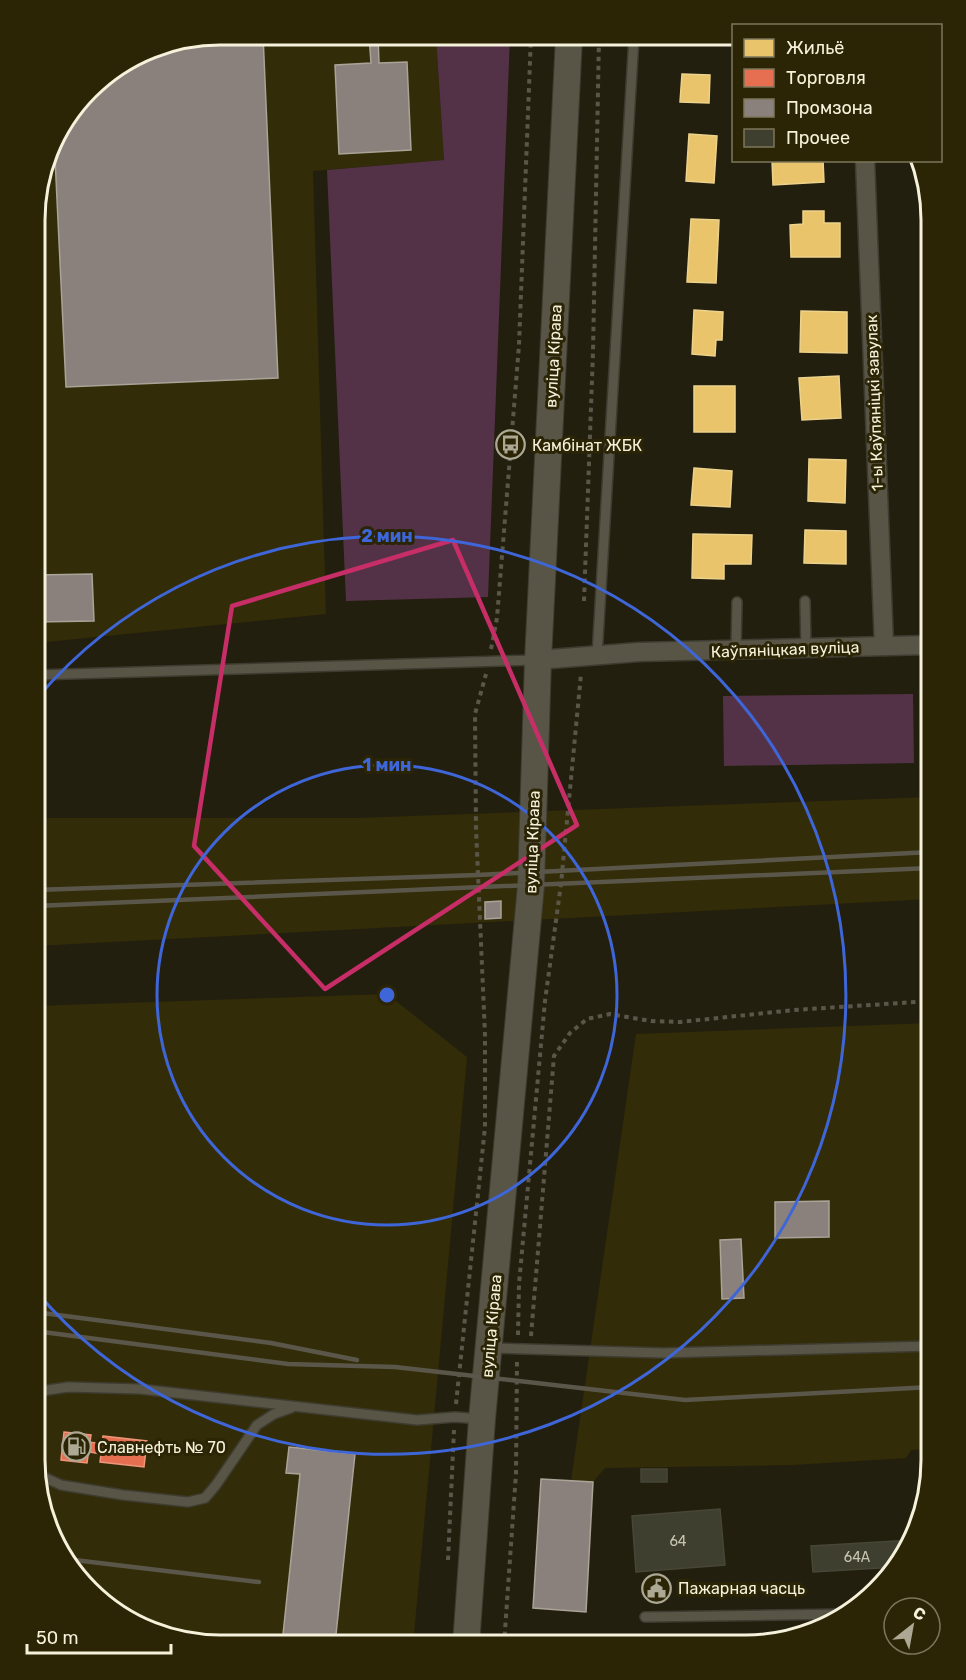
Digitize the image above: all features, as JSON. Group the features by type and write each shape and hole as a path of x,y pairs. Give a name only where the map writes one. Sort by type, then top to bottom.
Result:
{"main road":[{"name":"вуліца Кірава","path":"467,1635 482,1419 531,885 538,660 568,45"}],"street":[{"name":"1-ы Каўпяніцкі завулак","path":"865,162 884,646"},
{"name":"Каўпяніцкая вуліца","path":"538,660 639,652 921,645"}],"lane":[{"path":"590,656 633,45"},
{"path":"805,601 806,648"},
{"path":"736,650 737,602"},
{"path":"45,675 538,660"},
{"path":"489,1348 663,1353 921,1346"},
{"path":"45,1390 68,1387 140,1389 417,1420 455,1417 482,1419"},
{"path":"46,1478 61,1485 123,1496 188,1502 204,1498 216,1485 256,1425 274,1414 294,1407"},
{"path":"645,1617 828,1614"}],"path":[{"path":"447,1568 455,1417 485,1127 485,1035 476,828 476,714 497,618 519,345 531,45"},
{"path":"584,610 593,352 599,45"},
{"path":"505,1635 516,1473 519,1284 545,1001 590,656"},
{"path":"530,1349 554,1056 570,1033 587,1019 610,1014 651,1021 680,1022 794,1010 921,1002"}],"highlighted area":[{"path":"453,540 577,825 325,989 194,846 232,606"}],"shaded area":[{"path":"220,45 437,45 444,160 313,171 326,614 45,642 45,220 46,197 51,175 68,133 88,105 105,88 153,58 186,48"},
{"path":"437,45 510,45 488,597 346,601 327,170 444,160"},
{"path":"913,694 914,763 724,766 723,696"},
{"path":"921,797 921,900 45,945 45,818 357,818"},
{"path":"387,994 467,1057 414,1635 220,1635 197,1634 175,1629 153,1622 114,1599 96,1584 68,1547 58,1527 48,1494 45,1460 45,1006"},
{"path":"921,1023 921,1450 911,1450 906,1458 793,1465 605,1468 593,1482 571,1481 636,1034"}],"building: Жильё":[{"path":"682,74 710,75 709,103 680,102"},
{"path":"689,134 717,136 714,183 686,181"},
{"path":"772,162 823,162 824,182 773,185"},
{"path":"803,211 824,211 824,223 840,223 840,257 791,257 790,225 803,224"},
{"path":"691,219 719,220 716,283 687,282"},
{"path":"694,310 723,312 722,340 716,340 715,356 692,354"},
{"path":"801,311 847,312 847,353 800,352"},
{"path":"839,376 841,418 802,420 799,378"},
{"path":"694,386 735,386 735,432 694,432"},
{"path":"809,459 846,460 845,503 808,501"},
{"path":"694,468 732,471 730,507 691,505"},
{"path":"805,530 846,531 846,564 804,563"},
{"path":"693,534 752,535 751,564 724,564 724,579 692,578"}],"building: Торговля":[{"name":"Славнефть № 70","path":"64,1432 91,1435 87,1463 61,1460"},
{"path":"103,1436 147,1441 144,1467 100,1462 101,1454 89,1452 90,1442 102,1444"}],"building: Промзона":[{"path":"263,45 278,378 66,387 55,161 68,133 88,105 105,88 153,58 197,46"},
{"path":"370,45 378,45 379,63 407,62 411,150 339,154 335,65 371,63"},
{"path":"92,574 94,621 45,622 45,575"},
{"path":"501,901 501,918 485,919 485,902"},
{"path":"829,1201 829,1237 775,1238 775,1202"},
{"path":"741,1239 744,1298 722,1299 720,1240"},
{"path":"289,1447 355,1454 336,1635 283,1635 300,1474 286,1473"},
{"path":"541,1479 593,1482 586,1612 533,1608"}],"building: Прочее":[{"path":"641,1469 667,1469 667,1482 641,1482"},
{"name":"Пажарная часць","path":"720,1509 725,1565 636,1572 632,1516"},
{"path":"901,1541 883,1568 813,1572 811,1546"}],"railway":[{"path":"45,890 478,875 921,853"},
{"path":"45,906 921,868"},
{"path":"45,1313 271,1343 357,1360"},
{"path":"45,1332 288,1364 395,1367 685,1400 921,1388"},
{"path":"77,1560 259,1582"}],"place":[{"name":"Камбінат ЖБК","path":"511,445"},
{"name":"Славнефть № 70","path":"76,1447"},
{"name":"Пажарная часць","path":"657,1588"}]}
